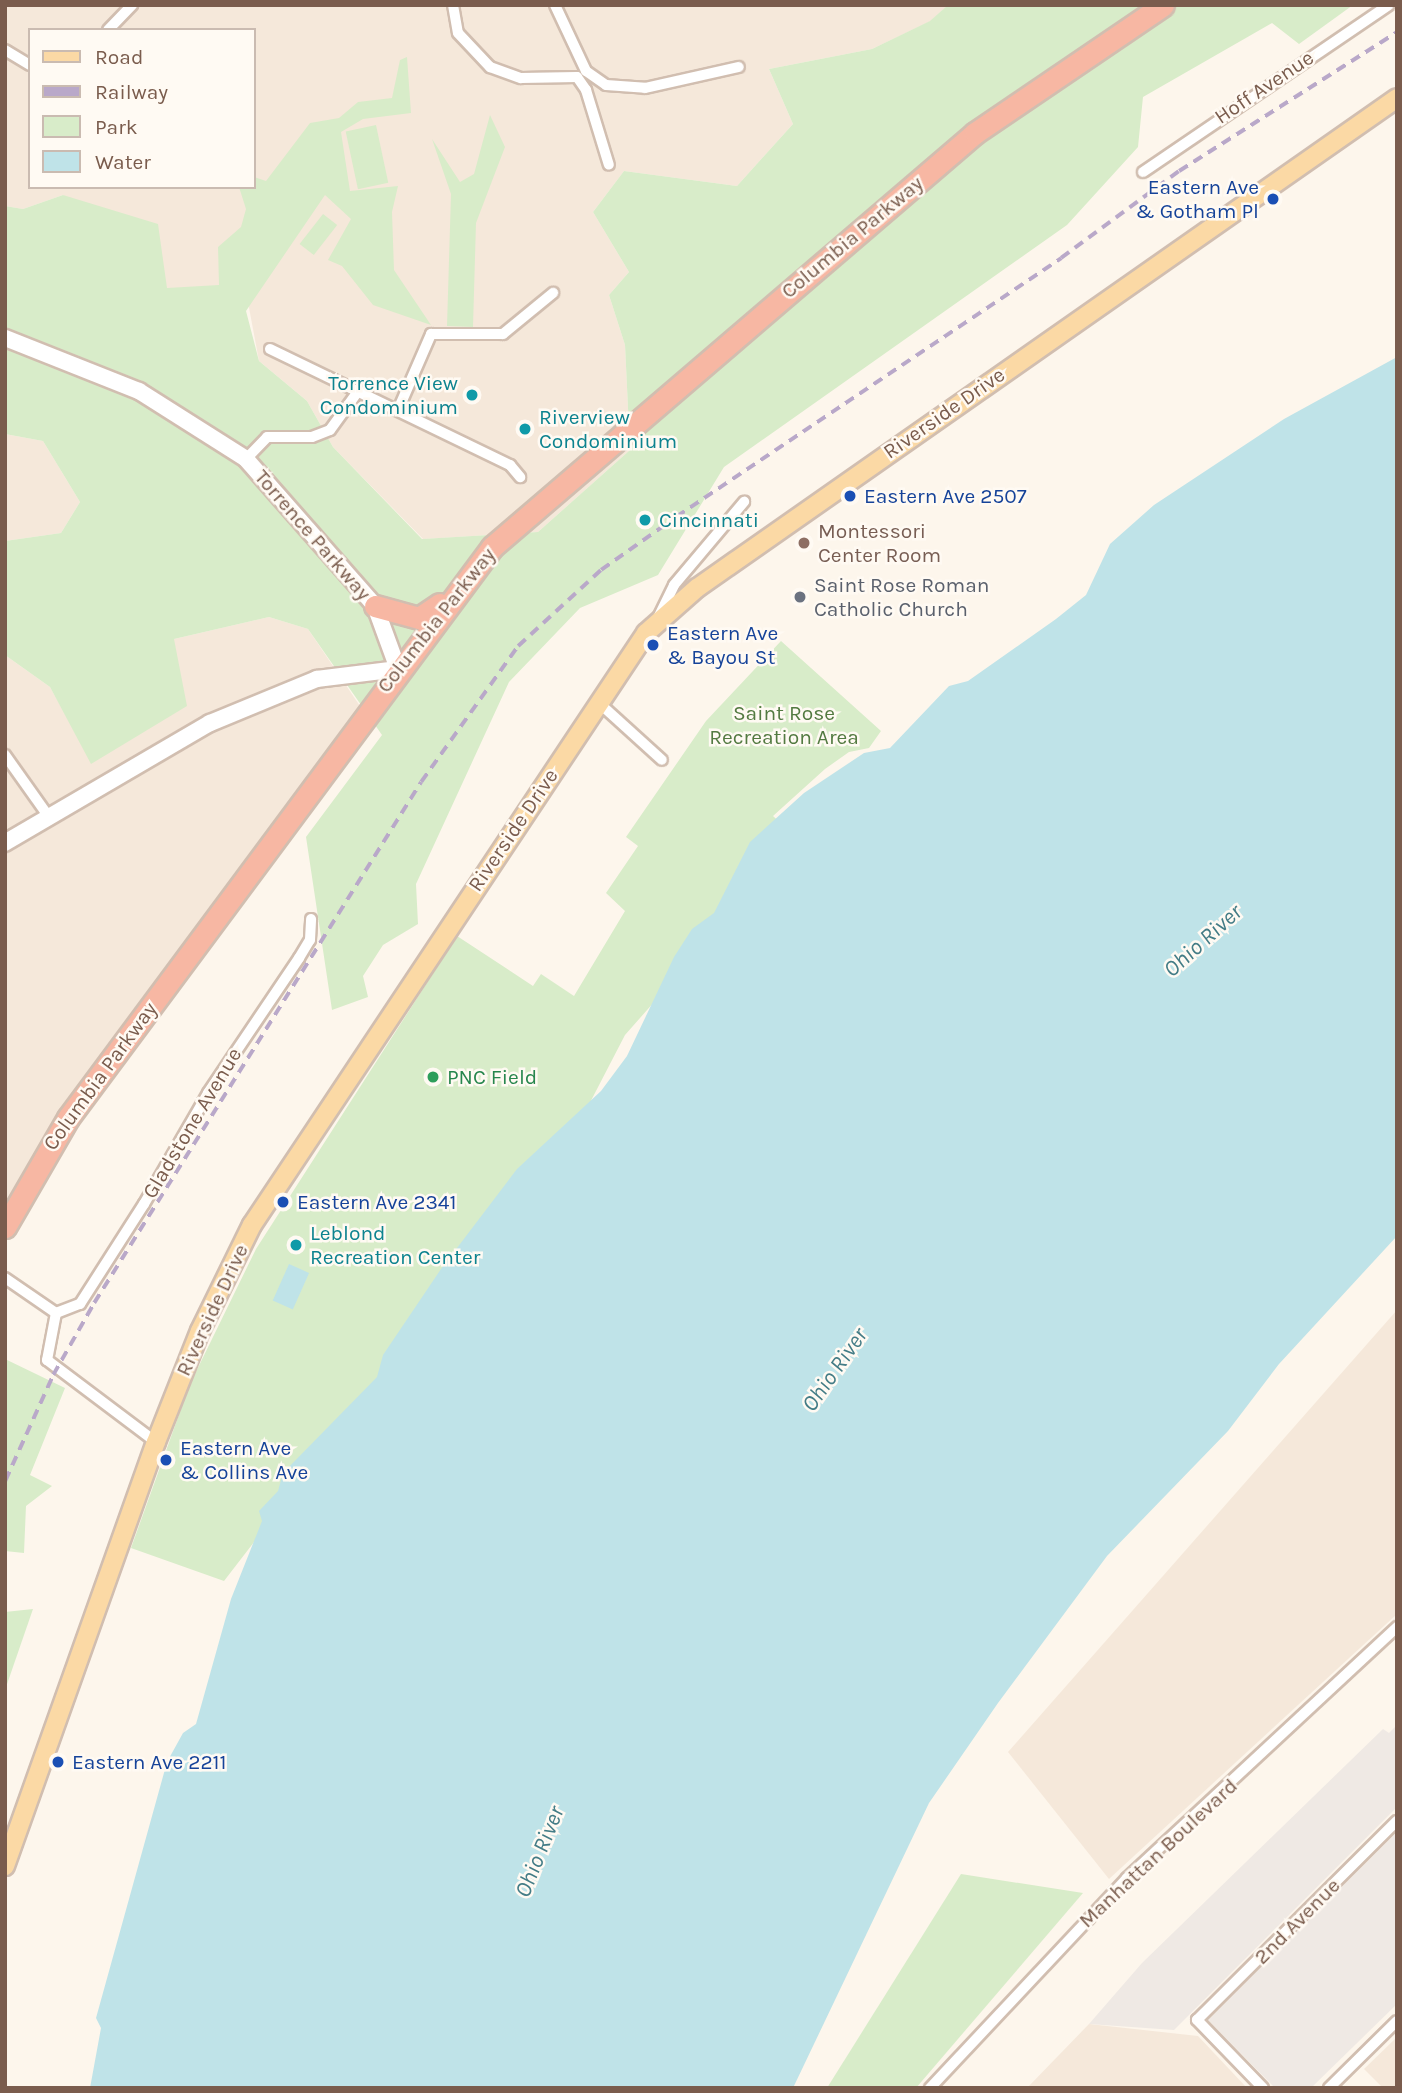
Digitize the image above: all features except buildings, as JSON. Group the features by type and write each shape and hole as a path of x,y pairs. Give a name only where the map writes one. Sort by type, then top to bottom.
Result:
{"highway":[{"name":"Columbia Parkway","path":"5,1227 68,1118 457,588 517,521 975,133 1164,5"},
{"path":"375,606 419,618 457,588"}],"main road":[{"name":"Riverside Drive","path":"5,1866 156,1442 200,1331 271,1192 598,702 658,618 1397,98"}],"street":[{"path":"110,28 132,5"},
{"path":"453,5 458,33 490,66 521,78 577,77 609,165"},
{"path":"555,5 586,71 606,85 645,88 739,67"},
{"name":"Hoff Avenue","path":"1143,172 1388,5"},
{"path":"5,50 28,64"},
{"path":"398,410 431,334 503,334 553,293"},
{"name":"Torrence Parkway","path":"5,338 139,391 246,459 375,606 398,669"},
{"path":"270,349 510,465 520,477"},
{"path":"246,459 267,437 312,438 330,430 359,390"},
{"path":"658,618 674,585 744,502"},
{"path":"5,843 210,723 317,679 398,669"},
{"path":"598,702 662,760"},
{"path":"5,755 49,817"},
{"name":"Gladstone Avenue","path":"56,1312 79,1304 144,1205 208,1093 310,940 311,919"},
{"path":"5,1278 56,1312 47,1360 156,1442"},
{"name":"Manhattan Boulevard","path":"930,2088 1127,1878 1397,1626"},
{"name":"2nd Avenue","path":"1263,2088 1196,2020 1397,1821"},
{"path":"1329,2088 1397,2021"}],"shaded area":[{"path":"5,5 948,5 931,21 872,49 769,69 793,124 737,186 624,171 593,212 629,272 609,295 625,345 630,450 538,532 423,539 333,447 307,401 259,361 247,297 167,288 63,195 23,209 5,206"},
{"path":"5,434 43,441 80,502 61,533 5,541"},
{"path":"269,617 308,629 364,712 104,1070 5,1227 5,655 50,687 92,763 174,639"},
{"path":"1397,1310 1397,1614 1109,1879 1008,1752"},
{"path":"1397,1725 1397,1807 1174,2030 1089,2024 1142,1963 1383,1729 1389,1733"},
{"path":"1397,1832 1397,2004 1311,2088 1275,2088 1208,2020"},
{"path":"1089,2024 1198,2036 1247,2088 1027,2088"},
{"path":"1397,2037 1397,2088 1383,2088 1364,2069"}],"green space":[{"path":"948,5 1353,5 1299,44 1272,23 1143,97 1138,147 1067,225 724,467 658,575 580,608 509,682 416,884 418,924 383,945 363,976 368,997 332,1010 306,837 382,735 308,629 269,617 174,639 187,706 91,764 50,687 5,655 5,541 61,533 80,502 43,441 5,434 5,206 23,209 63,195 158,224 167,288 219,285 218,247 241,227 246,209 240,189 256,189 256,178 266,181 310,123 339,118 358,102 392,98 400,60 407,57 411,113 363,119 341,132 350,191 398,186 392,212 394,270 431,325 373,305 342,266 328,260 351,219 325,195 246,311 259,361 307,401 333,447 422,539 538,532 630,450 625,345 609,295 629,272 593,212 624,171 737,186 793,124 769,69 872,49 930,21"},
{"path":"490,115 505,147 476,223 473,327 447,326 451,194 432,139 460,182 474,174"},
{"path":"376,125 388,183 358,189 346,131"},
{"path":"323,214 337,225 314,255 300,244"},
{"name":"Saint Rose Recreation Area","path":"781,641 881,731 869,748 849,752 825,769 773,816 798,839 625,1035 582,1118 224,1581 131,1548 190,1384 256,1249 457,936 533,986 541,974 574,996 625,911 606,893 638,846 626,837 706,721"},
{"path":"5,1359 65,1388 30,1475 52,1486 26,1506 24,1553 5,1551"},
{"path":"33,1609 5,1690 5,1612"},
{"path":"961,1874 1083,1893 916,2088 827,2088"}],"water":[{"name":"Ohio River","path":"1397,357 1397,1236 1279,1364 1228,1431 1107,1556 998,1703 929,1803 793,2088 90,2088 101,2028 96,2018 167,1762 183,1733 196,1724 231,1599 262,1521 259,1511 278,1491 283,1473 377,1377 383,1355 441,1269 517,1169 601,1091 627,1056 674,957 692,929 714,913 750,842 804,793 864,753 890,748 949,686 968,681 1086,595 1110,544 1154,505 1284,419"},
{"path":"289,1264 309,1273 293,1309 273,1301"}],"railway":[{"path":"5,1481 53,1375 94,1303 421,782 518,646 601,570 676,517 1061,258 1179,171 1397,32"}],"place":[{"name":"Eastern Ave & Gotham Pl","path":"1273,199"},
{"name":"Torrence View Condominium","path":"472,395"},
{"name":"Riverview Condominium","path":"525,429"},
{"name":"Eastern Ave 2507","path":"850,496"},
{"name":"Cincinnati","path":"645,520"},
{"name":"Montessori Center Room","path":"804,543"},
{"name":"Saint Rose Roman Catholic Church","path":"800,597"},
{"name":"Eastern Ave & Bayou St","path":"653,645"},
{"name":"PNC Field","path":"433,1077"},
{"name":"Eastern Ave 2341","path":"283,1202"},
{"name":"Leblond Recreation Center","path":"296,1245"},
{"name":"Eastern Ave & Collins Ave","path":"166,1460"},
{"name":"Eastern Ave 2211","path":"58,1762"}]}
